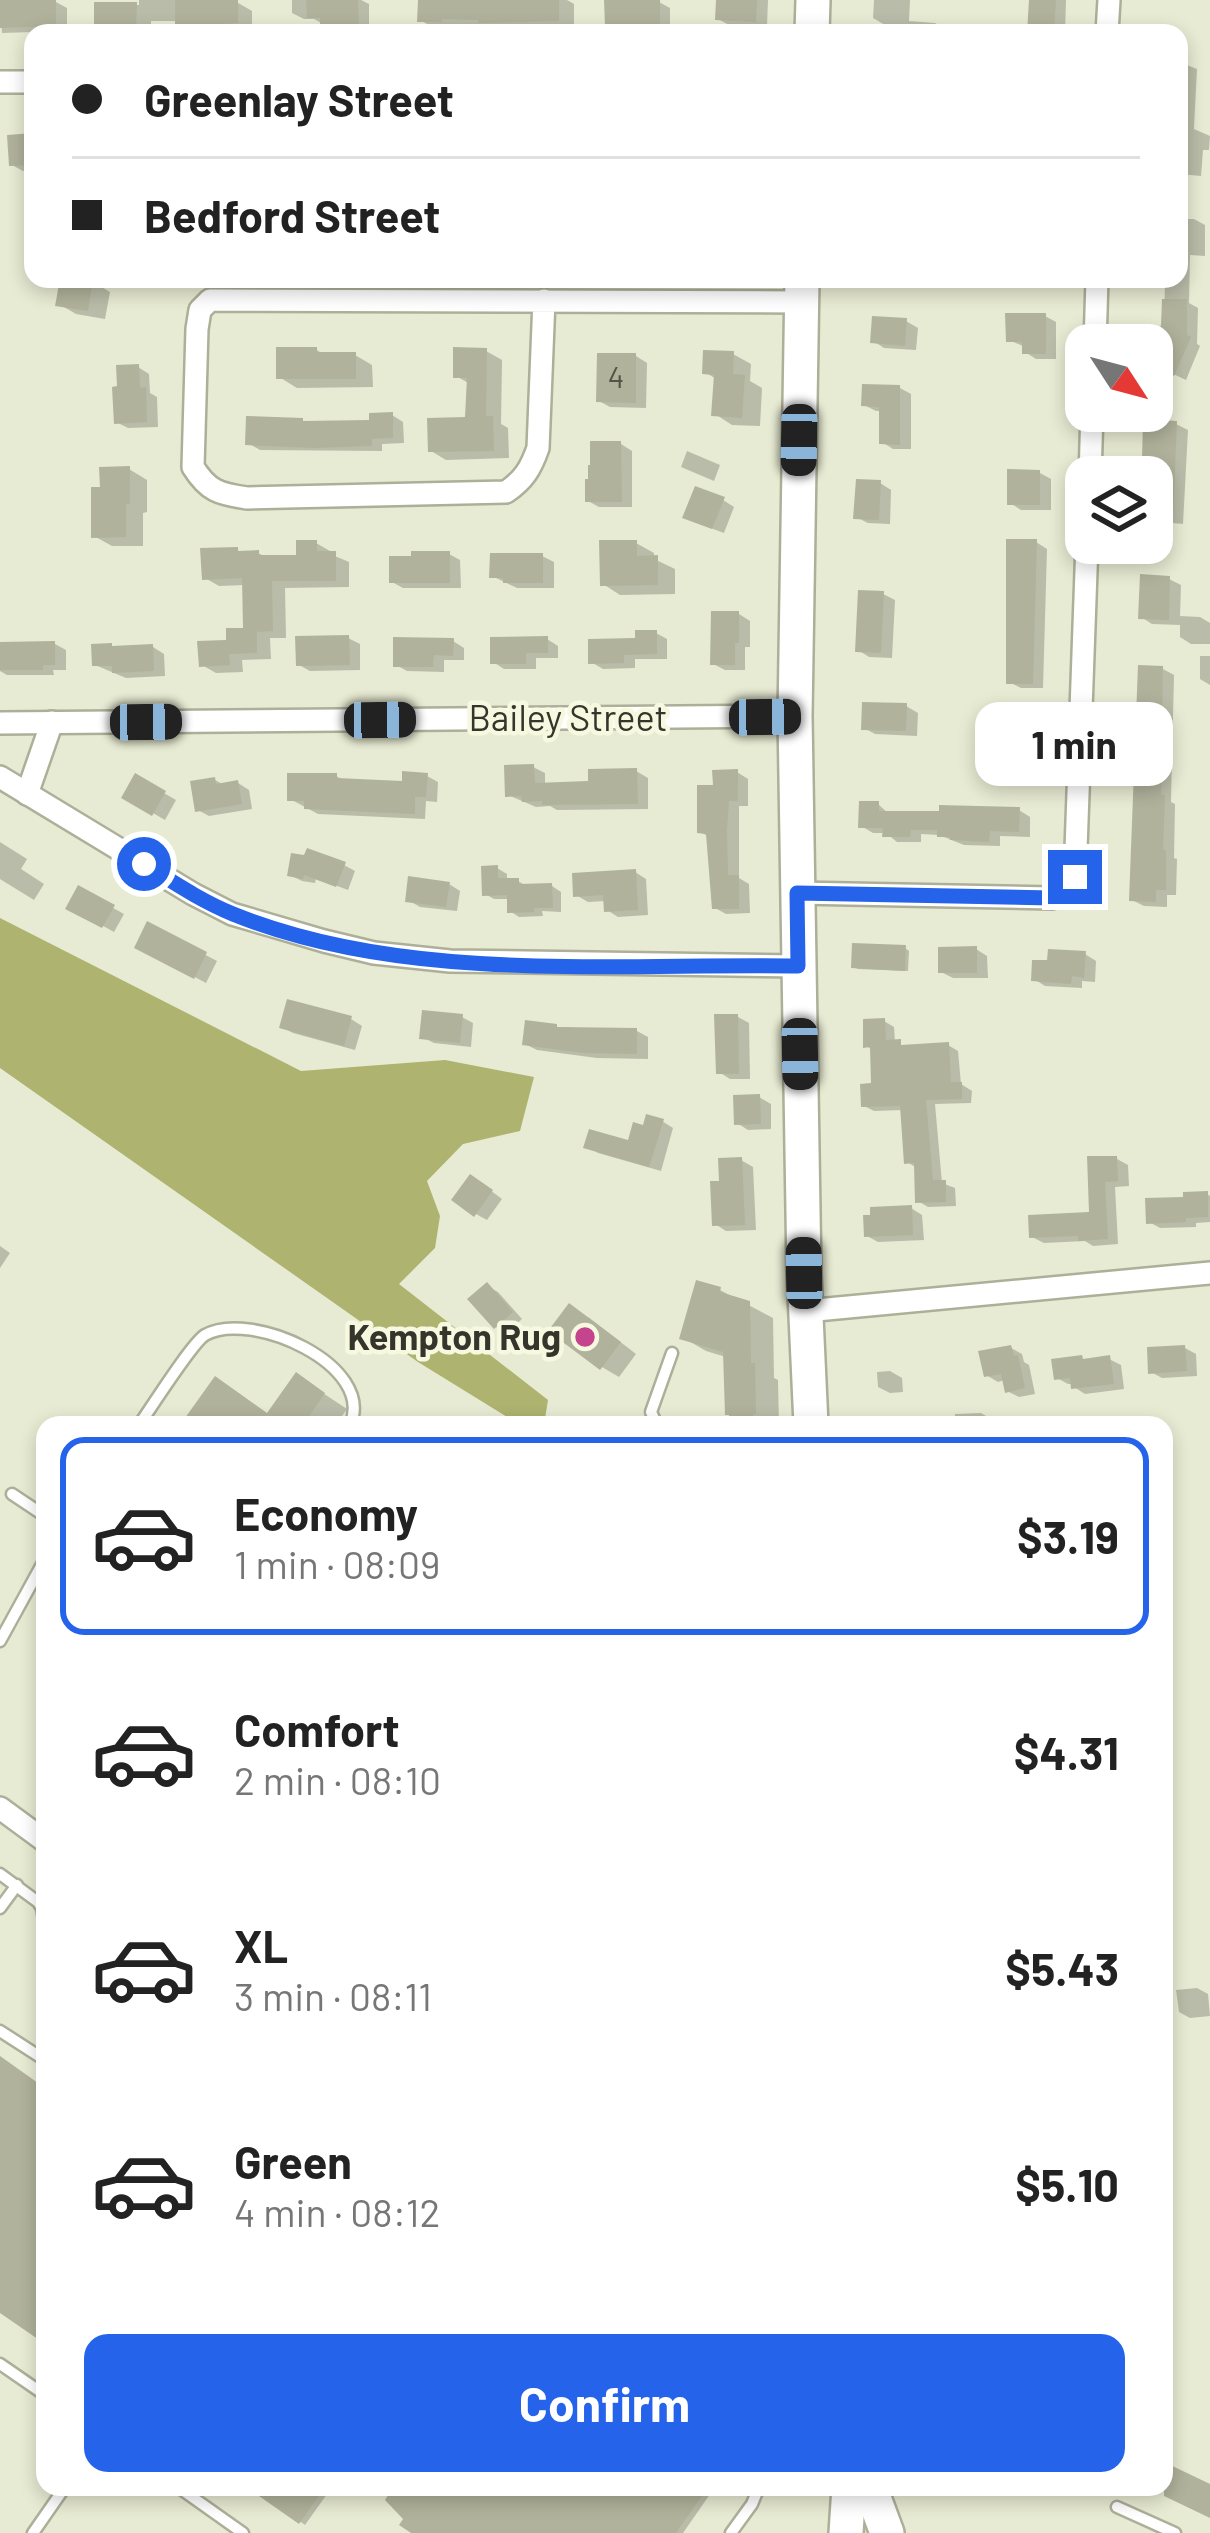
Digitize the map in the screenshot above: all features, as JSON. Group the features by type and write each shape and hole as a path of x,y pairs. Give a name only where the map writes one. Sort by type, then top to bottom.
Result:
{"main road":[{"path":"802,291 795,716 811,1416"},
{"path":"846,2533 848,2496"},
{"path":"873,2496 887,2533"}],"street":[{"path":"1096,324 1097,288"},
{"path":"544,300 538,448 522,481 506,492 247,498 204,485 193,467 197,329 200,310 210,300 544,300 802,291"},
{"path":"797,893 1052,898 1075,877 1087,564"},
{"name":"Bailey Street","path":"0,723 795,716"},
{"path":"27,794 52,722"},
{"path":"0,777 232,914 374,953 526,964 798,966"},
{"path":"806,1311 1210,1273"},
{"path":"0,1808 36,1834"}],"lane":[{"path":"145,1416 201,1337 237,1329 278,1336 331,1366 349,1386 354,1416"},
{"path":"653,1416 673,1353"},
{"path":"12,1494 36,1510"},
{"path":"0,1641 36,1579"},
{"path":"0,1874 36,1900"},
{"path":"0,1908 16,1885"},
{"path":"0,2031 36,2054"},
{"path":"0,2364 36,2389"},
{"path":"33,2533 59,2496"},
{"path":"191,2496 243,2533"},
{"path":"731,2533 755,2496"},
{"path":"1117,2507 1175,2533"}],"green space":[{"path":"0,918 301,1071 445,1060 534,1077 520,1131 463,1144 427,1181 440,1216 435,1248 399,1284 548,1400 545,1416 505,1416 418,1362 0,1068"}],"building":[{"path":"0,0 56,0 56,24 0,28"},
{"path":"175,0 238,0 238,23 175,24"},
{"path":"306,0 358,0 359,24 320,24 320,18 307,18"},
{"path":"418,0 559,0 559,21 417,22"},
{"path":"604,0 660,0 660,24 605,24"},
{"path":"716,0 757,0 756,22 715,20"},
{"path":"1029,0 1056,0 1055,24 1028,24"},
{"path":"94,2 137,2 136,24 94,24"},
{"path":"24,134 24,165 9,166 7,135"},
{"path":"58,288 92,288 88,311 55,306"},
{"path":"1162,299 1187,299 1187,335 1191,337 1174,376 1173,324 1161,324"},
{"path":"1005,313 1046,313 1046,354 1022,354 1022,342 1006,342"},
{"path":"872,316 907,318 905,346 870,343"},
{"path":"276,347 356,352 356,379 276,379"},
{"path":"453,347 487,348 486,416 493,416 494,451 428,452 427,418 465,417 467,378 453,378"},
{"path":"703,350 734,351 733,374 745,375 742,418 711,416 714,375 702,374"},
{"path":"597,353 636,353 636,403 596,402"},
{"path":"139,364 140,388 146,387 147,422 114,424 116,365"},
{"path":"862,384 900,385 900,445 879,444 879,407 861,406"},
{"path":"393,412 393,438 372,439 372,446 245,445 246,416 369,420 369,413"},
{"path":"1173,421 1177,421 1173,519 1173,456 1142,456 1143,432 1173,432"},
{"path":"590,441 621,441 622,502 585,502"},
{"path":"130,466 126,537 91,538 91,487 100,487 99,467"},
{"path":"1007,469 1040,470 1040,505 1007,505"},
{"path":"856,479 881,480 879,520 853,519"},
{"path":"695,486 725,497 712,529 682,518"},
{"path":"1006,539 1037,539 1033,684 1006,684"},
{"path":"296,540 317,540 317,551 336,551 336,581 272,581 273,631 257,632 257,653 229,654 230,665 199,667 197,641 226,640 226,628 243,628 242,578 202,580 200,548 238,547 238,551 259,550 259,555 296,555"},
{"path":"599,540 637,540 637,556 658,555 658,585 600,586"},
{"path":"411,551 450,551 450,583 389,583 389,556 411,556"},
{"path":"490,553 543,553 543,583 503,583 503,578 489,578"},
{"path":"1140,574 1170,576 1169,620 1138,619"},
{"path":"858,590 884,591 881,653 855,652"},
{"path":"711,611 739,611 735,665 710,665"},
{"path":"635,630 657,630 657,654 624,655 624,663 588,664 588,639 635,638"},
{"path":"349,635 350,665 296,666 295,636"},
{"path":"548,636 548,653 526,653 526,664 490,664 490,637"},
{"path":"393,637 454,638 453,656 434,655 433,667 393,667"},
{"path":"55,641 55,665 43,665 43,670 0,670 0,642"},
{"path":"91,644 153,644 154,671 112,673 112,666 92,666"},
{"path":"1138,665 1163,666 1161,795 1165,795 1166,890 1156,890 1156,902 1129,901"},
{"path":"862,702 907,703 906,731 861,730"},
{"path":"1003,717 1021,717 1021,728 1030,728 1029,768 1002,768"},
{"path":"534,764 535,783 588,781 588,769 637,768 638,804 542,805 542,801 522,802 521,796 505,797 504,765"},
{"path":"738,769 738,801 729,801 727,830 728,875 739,875 739,909 712,909 706,834 697,833 697,785 713,785 712,770"},
{"path":"402,771 428,773 426,797 415,797 415,814 304,809 304,801 287,801 287,773 402,781"},
{"path":"135,773 166,791 152,816 121,798"},
{"path":"215,777 216,784 238,780 242,804 195,812 190,781"},
{"path":"859,801 879,801 879,811 939,811 939,805 1020,807 1019,832 990,831 989,842 937,837 937,830 882,837 883,828 858,828"},
{"path":"307,848 346,862 336,887 304,875 303,879 287,876 291,853 304,855"},
{"path":"498,865 498,878 519,878 519,884 552,883 553,908 507,913 507,895 482,896 481,866"},
{"path":"636,869 638,910 604,912 603,895 573,897 572,873"},
{"path":"408,876 450,882 446,907 405,902"},
{"path":"78,885 115,905 102,928 65,909"},
{"path":"147,921 207,952 194,979 134,948"},
{"path":"852,943 906,945 905,971 851,968"},
{"path":"977,946 977,973 938,973 938,947"},
{"path":"1048,949 1086,951 1084,978 1072,976 1071,984 1031,981 1032,960 1047,960"},
{"path":"287,999 352,1016 344,1046 279,1028"},
{"path":"422,1010 463,1014 460,1043 419,1039"},
{"path":"714,1014 738,1014 739,1074 716,1074"},
{"path":"885,1018 886,1040 901,1039 901,1045 949,1042 951,1082 962,1082 962,1099 926,1100 933,1180 946,1180 946,1202 915,1203 914,1163 904,1164 900,1106 861,1107 860,1084 871,1083 863,1019"},
{"path":"525,1020 557,1027 637,1028 637,1054 522,1045"},
{"path":"760,1094 761,1124 734,1125 733,1095"},
{"path":"646,1114 664,1119 649,1167 583,1148 589,1129 628,1140 633,1122 643,1125"},
{"path":"1087,1156 1117,1156 1118,1181 1105,1182 1108,1239 1029,1238 1028,1215 1089,1212"},
{"path":"742,1157 745,1225 712,1226 710,1181 719,1181 718,1158"},
{"path":"470,1174 493,1190 474,1217 451,1200"},
{"path":"1208,1191 1208,1217 1146,1224 1145,1198"},
{"path":"912,1205 913,1235 864,1237 863,1215 870,1215 870,1207"},
{"path":"696,1280 750,1301 756,1414 725,1415 723,1352 679,1339"},
{"path":"487,1282 513,1312 494,1329 467,1299"},
{"name":"Kempton Rug","path":"569,1303 621,1342 600,1370 548,1331"},
{"path":"1011,1345 1025,1388 1005,1393 1001,1374 984,1377 978,1351"},
{"path":"1185,1345 1187,1371 1148,1374 1147,1347"},
{"path":"1082,1355 1083,1359 1110,1355 1114,1384 1071,1389 1070,1378 1054,1380 1051,1359"},
{"path":"296,1372 325,1393 309,1416 186,1416 215,1376 267,1413"},
{"path":"0,2056 36,2082 36,2338 0,2313"},
{"path":"1173,2466 1210,2484 1210,2518 1164,2496 1173,2496"},
{"path":"259,2496 319,2496 299,2524"},
{"path":"387,2496 702,2496 676,2533 411,2533 399,2525 403,2519 385,2500"}],"place":[{"name":"Kempton Rug","path":"585,1337"}],"route":[{"path":"144,864 232,914 324,941 374,953 526,964 798,966 797,893 1052,898 1075,877"}]}
